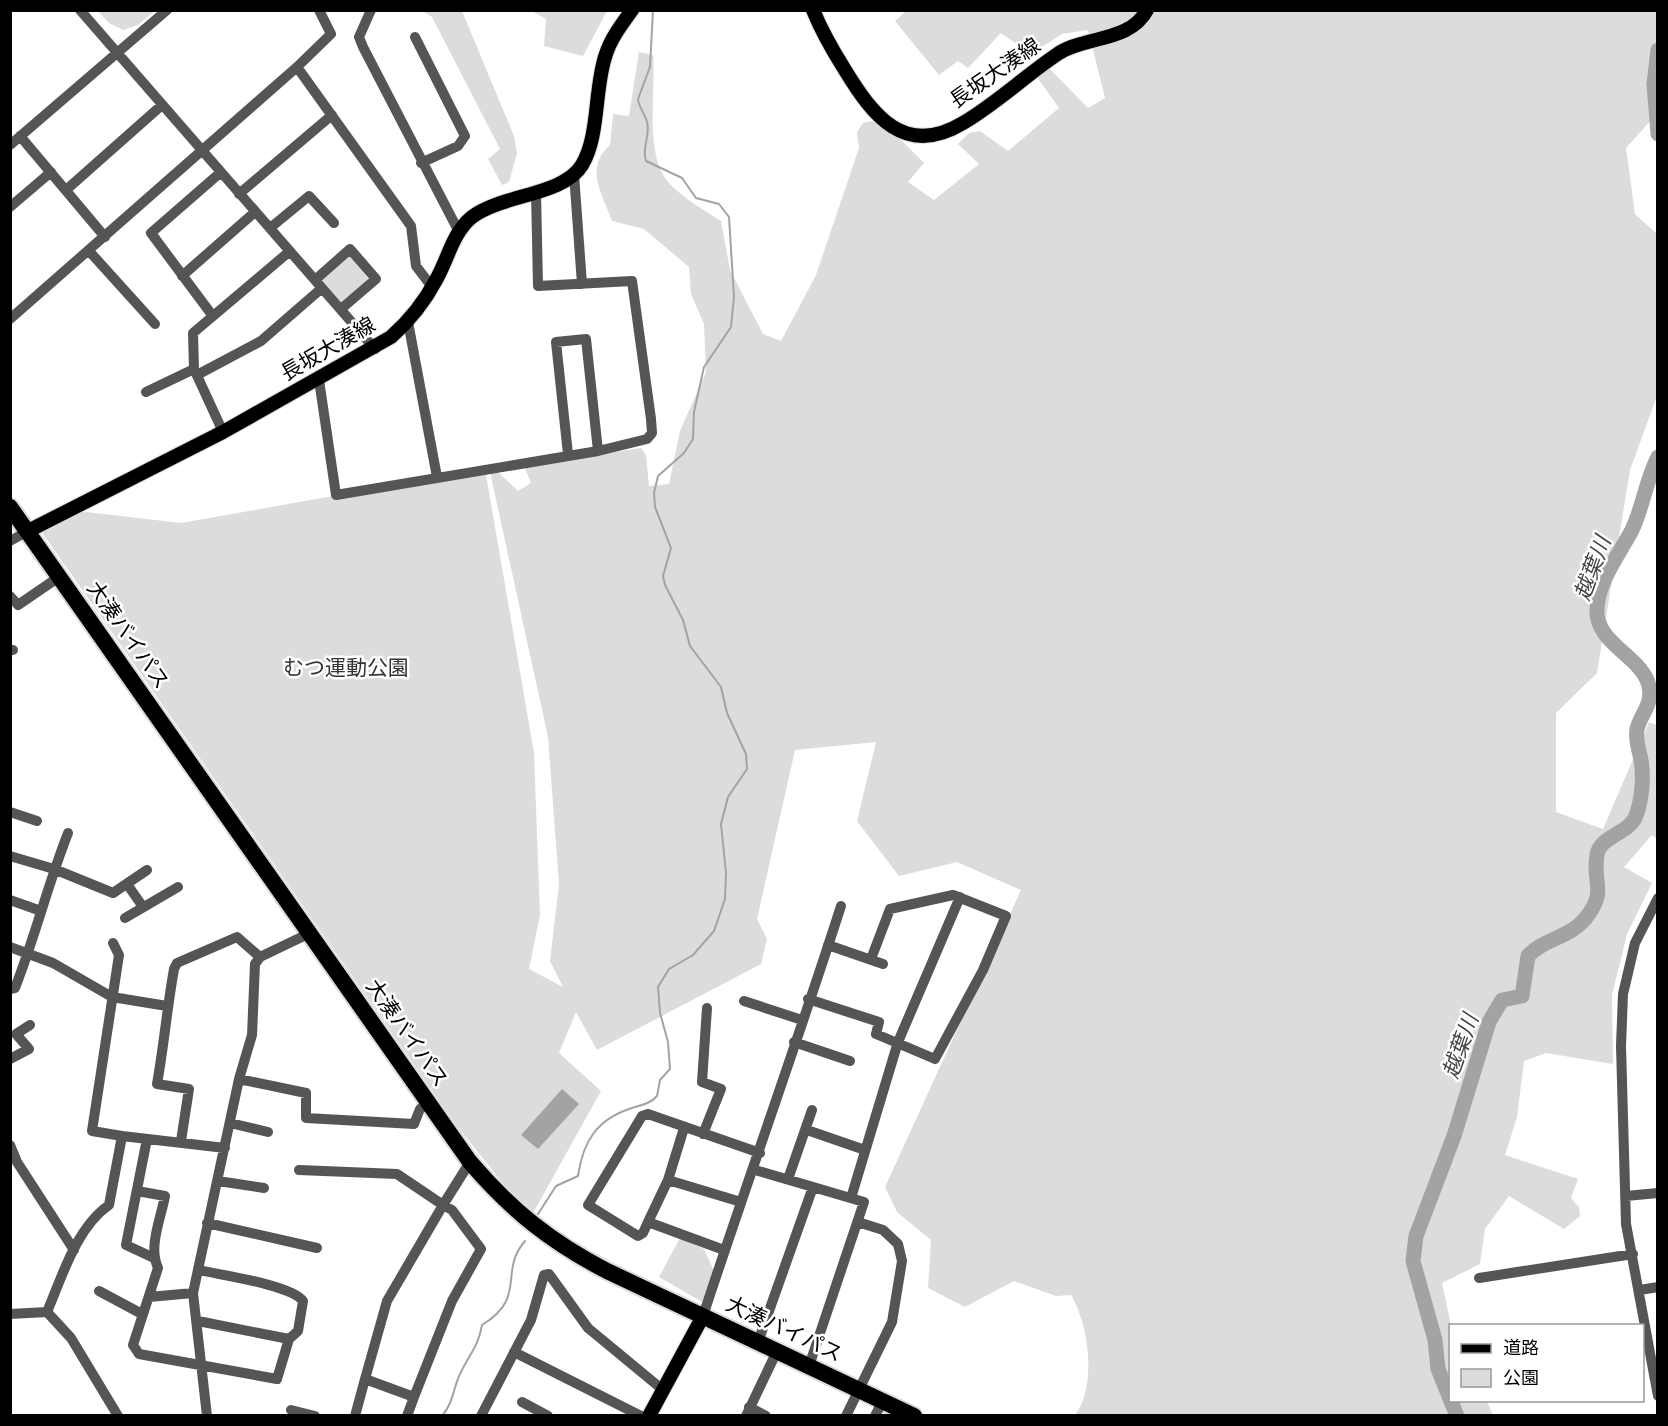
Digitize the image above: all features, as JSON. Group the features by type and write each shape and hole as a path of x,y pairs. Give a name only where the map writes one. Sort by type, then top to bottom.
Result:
{"highway":[{"name":"大湊バイパス","path":"10,507 470,1162 512,1208 567,1250 914,1416"}],"main road":[{"path":"574,174 580,168 588,150 605,55 613,38 632,10"},
{"name":"長坂大湊線","path":"813,10 822,34 876,116 894,129 929,136 963,123 1062,51 1119,33 1137,24 1147,10"},
{"name":"長坂大湊線","path":"28,531 223,432 375,349 408,322 432,287 459,232 470,219 485,209 557,184 574,174"},
{"path":"649,1416 703,1316"}],"street":[{"path":"80,10 375,349"},
{"path":"10,145 167,10"},
{"path":"10,319 297,67 331,34 319,10"},
{"path":"371,10 360,37 421,164 459,232"},
{"path":"415,38 465,136 458,146 421,164"},
{"path":"297,67 411,226 416,266 432,287"},
{"path":"66,190 162,105"},
{"path":"239,194 332,116"},
{"path":"20,136 105,237"},
{"path":"10,207 51,172"},
{"path":"212,315 151,233 221,172"},
{"path":"574,174 582,284"},
{"path":"319,380 336,495 568,454 598,451 647,439 652,433 651,419 632,281 538,286 536,192"},
{"path":"270,228 309,196 334,223"},
{"path":"182,276 255,212"},
{"path":"146,392 261,341 350,249 376,279 341,309"},
{"path":"89,251 155,324"},
{"path":"223,432 195,372 193,333 290,251"},
{"path":"408,322 437,477"},
{"path":"568,454 556,342 586,339 598,451"},
{"path":"10,541 28,531"},
{"path":"10,596 18,605 59,577"},
{"path":"10,812 37,821"},
{"path":"10,989 15,988 29,953 40,911 68,833"},
{"path":"10,856 54,868 113,893 147,870"},
{"path":"127,884 143,907"},
{"path":"125,918 178,887"},
{"path":"808,999 879,1022 876,1034 935,1059 983,970 1006,916 953,895 890,909 871,959"},
{"path":"851,1198 898,1042 960,897"},
{"path":"1658,898 1635,943 1623,994 1626,1224 1658,1396"},
{"path":"10,900 40,911"},
{"path":"703,1316 741,1202 755,1170 808,999 841,906"},
{"path":"207,1416 194,1293 239,1079 252,1035 255,964 260,957 308,933"},
{"path":"181,1141 189,1089 157,1084 167,1006 177,963 237,937 260,957"},
{"path":"113,943 119,955 92,1131 225,1148"},
{"path":"828,945 883,964"},
{"path":"10,947 52,963 112,997 167,1006"},
{"path":"744,1001 802,1020"},
{"path":"703,1134 721,1089 702,1082 707,1008"},
{"path":"10,1059 29,1049 16,1034 30,1025"},
{"path":"794,1042 850,1061"},
{"path":"239,1079 306,1093 306,1118 414,1124 420,1109 428,1103"},
{"path":"788,1179 807,1130 812,1110"},
{"path":"684,1128 668,1180 643,1233 638,1236 588,1206 642,1116 648,1114 760,1153"},
{"path":"230,1123 268,1132"},
{"path":"807,1130 865,1150"},
{"path":"46,1312 74,1250 95,1214 109,1205 122,1136"},
{"path":"147,1139 126,1245 154,1258"},
{"path":"10,1145 17,1162 74,1250"},
{"path":"355,1416 387,1301 442,1204 470,1162"},
{"path":"299,1170 397,1174 452,1210 481,1249 452,1301 407,1416"},
{"path":"755,1170 864,1202 809,1366"},
{"path":"218,1180 264,1188"},
{"path":"668,1180 741,1202"},
{"path":"758,1342 813,1187"},
{"path":"137,1191 165,1196 154,1258 158,1268 133,1345 139,1354 278,1379 289,1339 298,1331 303,1301 298,1295 199,1270"},
{"path":"1626,1196 1658,1193"},
{"path":"648,1222 724,1250"},
{"path":"846,1416 892,1322 902,1261 898,1244 883,1230 858,1222"},
{"path":"207,1223 317,1248"},
{"path":"1479,1278 1633,1254"},
{"path":"481,1416 531,1320 544,1275 549,1274 588,1328 663,1390"},
{"path":"1640,1290 1658,1287"},
{"path":"99,1291 142,1314"},
{"path":"149,1297 194,1293"},
{"path":"10,1314 46,1312 71,1338 118,1416"},
{"path":"198,1321 289,1339"},
{"path":"766,1416 748,1411 777,1351"},
{"path":"514,1352 641,1416"},
{"path":"365,1379 414,1397"},
{"path":"875,1416 883,1400"},
{"path":"522,1402 533,1412 548,1416"},
{"path":"291,1410 315,1416"}],"green space":[{"path":"98,11 155,11 138,25 123,30 109,23"},
{"path":"422,11 462,11 514,136 517,153 509,182 502,185 488,159 500,149 432,17"},
{"path":"532,11 607,11 583,56 544,46 546,19"},
{"name":"むつ運動公園","path":"906,11 1657,11 1657,121 1653,118 1626,148 1635,214 1657,234 1657,396 1630,470 1597,673 1556,713 1556,812 1603,829 1649,722 1657,725 1657,839 1652,835 1624,867 1652,883 1627,934 1612,995 1613,1064 1546,1053 1524,1061 1517,1117 1505,1155 1578,1179 1571,1198 1579,1207 1580,1216 1564,1229 1509,1196 1485,1229 1480,1264 1442,1283 1451,1324 1449,1402 1487,1402 1493,1415 1075,1415 1082,1403 1086,1388 1088,1355 1082,1322 1071,1295 1056,1296 1014,1281 965,1307 928,1288 931,1240 897,1212 885,1187 1021,890 957,862 899,876 857,821 876,742 795,750 757,919 767,939 761,964 597,1050 576,1012 559,1053 601,1091 533,1213 505,1186 457,1126 41,531 78,511 181,523 485,469 534,753 540,915 529,969 563,987 550,961 559,884 548,737 490,472 497,471 518,491 531,483 524,466 641,448 646,455 649,486 669,484 680,431 706,372 704,324 691,294 689,267 644,229 612,221 600,191 598,163 610,145 613,114 629,116 639,52 653,55 653,135 659,165 665,178 676,190 721,221 730,270 763,334 781,341 816,275 859,148 857,132 863,123 872,121 900,139 924,163 908,182 934,200 979,164 958,144 969,133 980,131 1008,151 1059,108 1037,77 1050,69 1088,108 1105,98 1088,30 1062,34 1031,54 1001,33 968,68 958,61 939,75 895,21"},
{"path":"347,257 351,257 369,280 341,302 322,281"},
{"path":"680,1238 704,1249 714,1271 702,1302 659,1277"}],"shaded area":[{"path":"562,1089 579,1104 538,1149 521,1135"}],"waterway":[{"path":"538,1214 556,1186 578,1176 588,1142 601,1125 620,1113 654,1099 657,1096 660,1080 670,1069 668,1042 660,1013 658,987 669,969 693,955 714,931 725,899 726,873 721,824 728,797 747,769 746,754 727,713 721,687 690,646 683,620 665,585 663,576 671,548 655,507 654,493 658,476 684,453 693,439 694,412 704,367 731,327 734,297 729,217 719,204 696,198 682,178 646,161 648,127 638,99 650,67 653,10"},
{"name":"越葉川","path":"1658,50 1654,84 1658,134"},
{"name":"越葉川","path":"1449,1396 1438,1369 1435,1340 1413,1261 1416,1236 1454,1136 1489,1022 1502,1000 1522,996 1528,956 1585,919 1598,894 1596,865 1599,849 1626,828 1637,812 1642,789 1637,729 1648,704 1649,686 1638,666 1603,632 1598,621 1597,609 1601,588 1632,530 1658,457"},
{"path":"442,1416 476,1344 482,1325 496,1315 509,1294 513,1263 525,1241"},
{"name":"越葉川","path":"1451,1402 1457,1416"}]}
